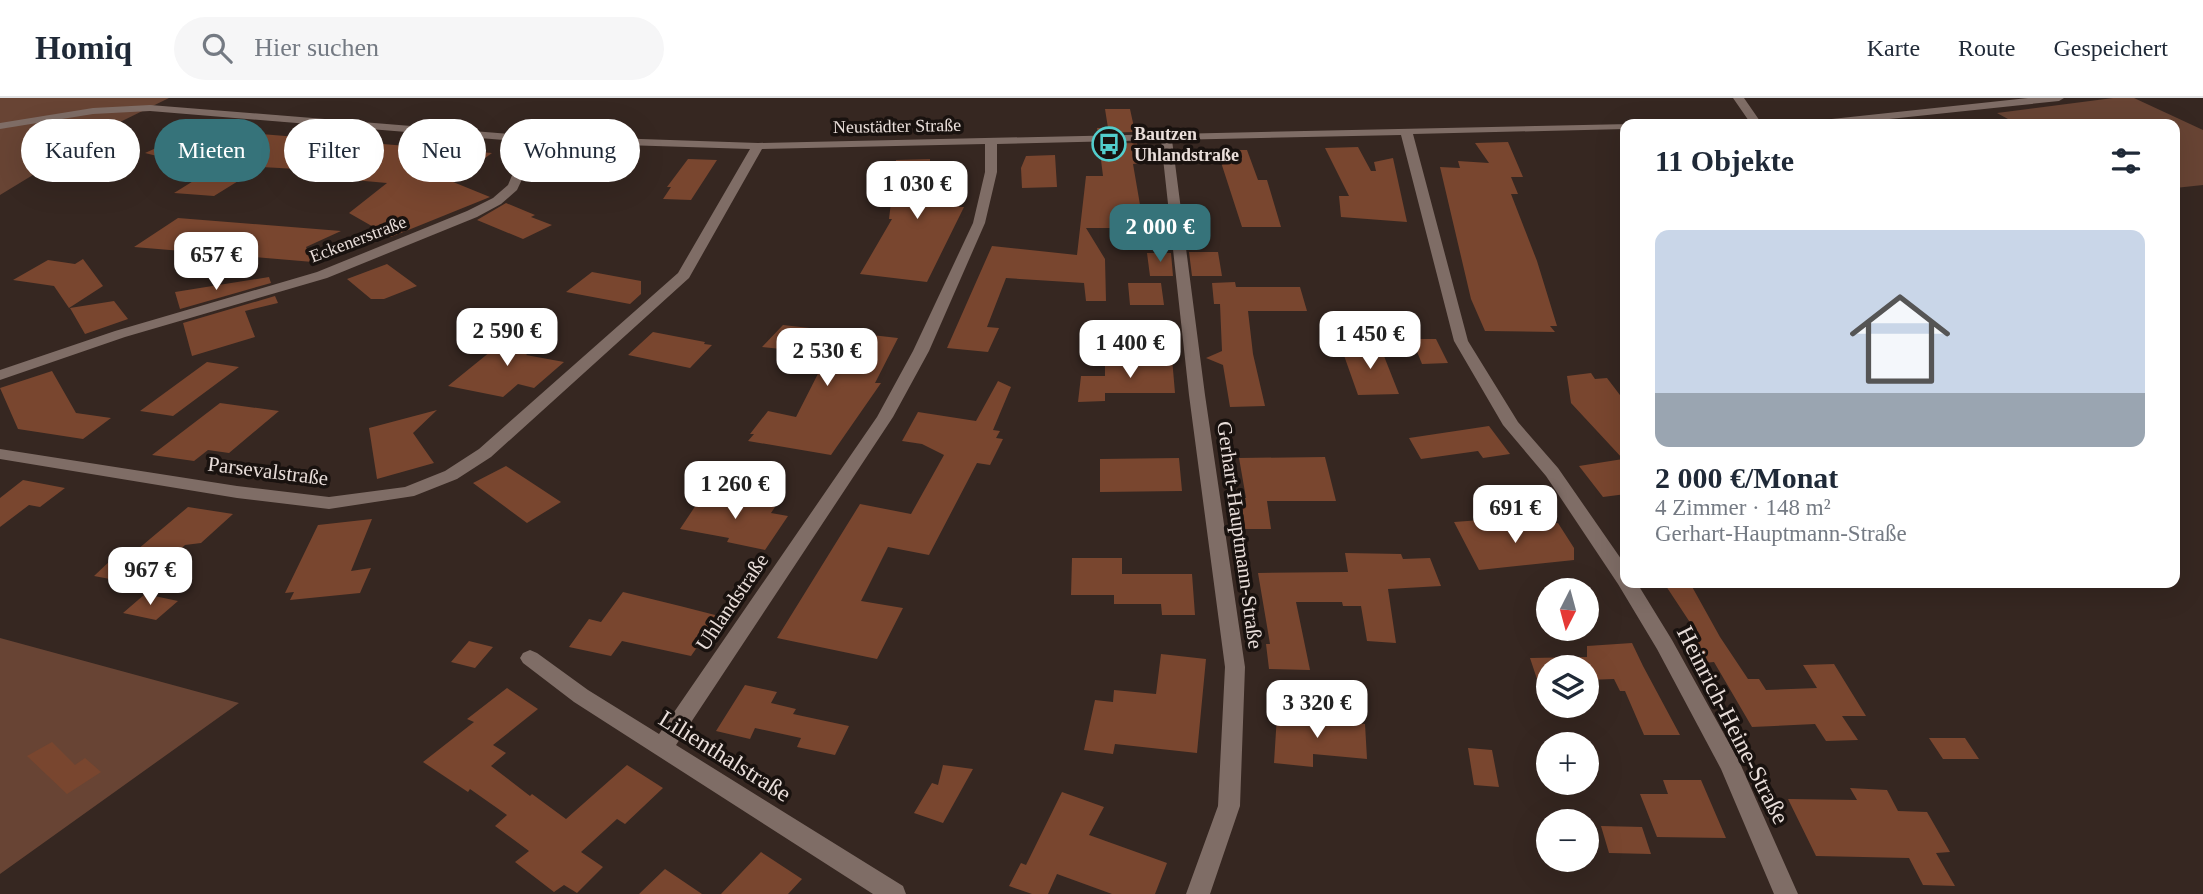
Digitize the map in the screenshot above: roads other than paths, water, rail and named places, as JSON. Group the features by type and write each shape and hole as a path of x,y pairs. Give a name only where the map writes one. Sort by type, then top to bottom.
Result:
{"street":[{"name":"Neustädter Straße","path":"171,109 198,98"},
{"path":"1738,98 1753,119"},
{"path":"1860,119 2060,98"},
{"name":"Neustädter Straße","path":"0,125 93,111 171,109 500,136"},
{"name":"Neustädter Straße","path":"640,142 758,146 1620,126"},
{"name":"Heinrich-Heine-Straße","path":"1406,131 1461,341 1511,425 1552,472 1620,573"},
{"name":"Gerhart-Hauptmann-Straße","path":"1166,136 1197,396 1235,667 1233,750 1228,806 1198,894"},
{"name":"Uhlandstraße","path":"662,747 885,417 921,351 979,223 991,172 991,141"},
{"name":"Parsevalstraße","path":"0,454 223,490 329,503 408,492 451,475 485,453 684,275 758,146"},
{"name":"Eckenerstraße","path":"0,375 120,334 322,275 472,214 497,201 515,182"},
{"name":"Heinrich-Heine-Straße","path":"1630,588 1665,645 1731,767 1786,894"},
{"name":"Lilienthalstraße","path":"530,658 581,696 894,894"}],"place":[{"name":"Bautzen Uhlandstraße","path":"1109,144"}]}
